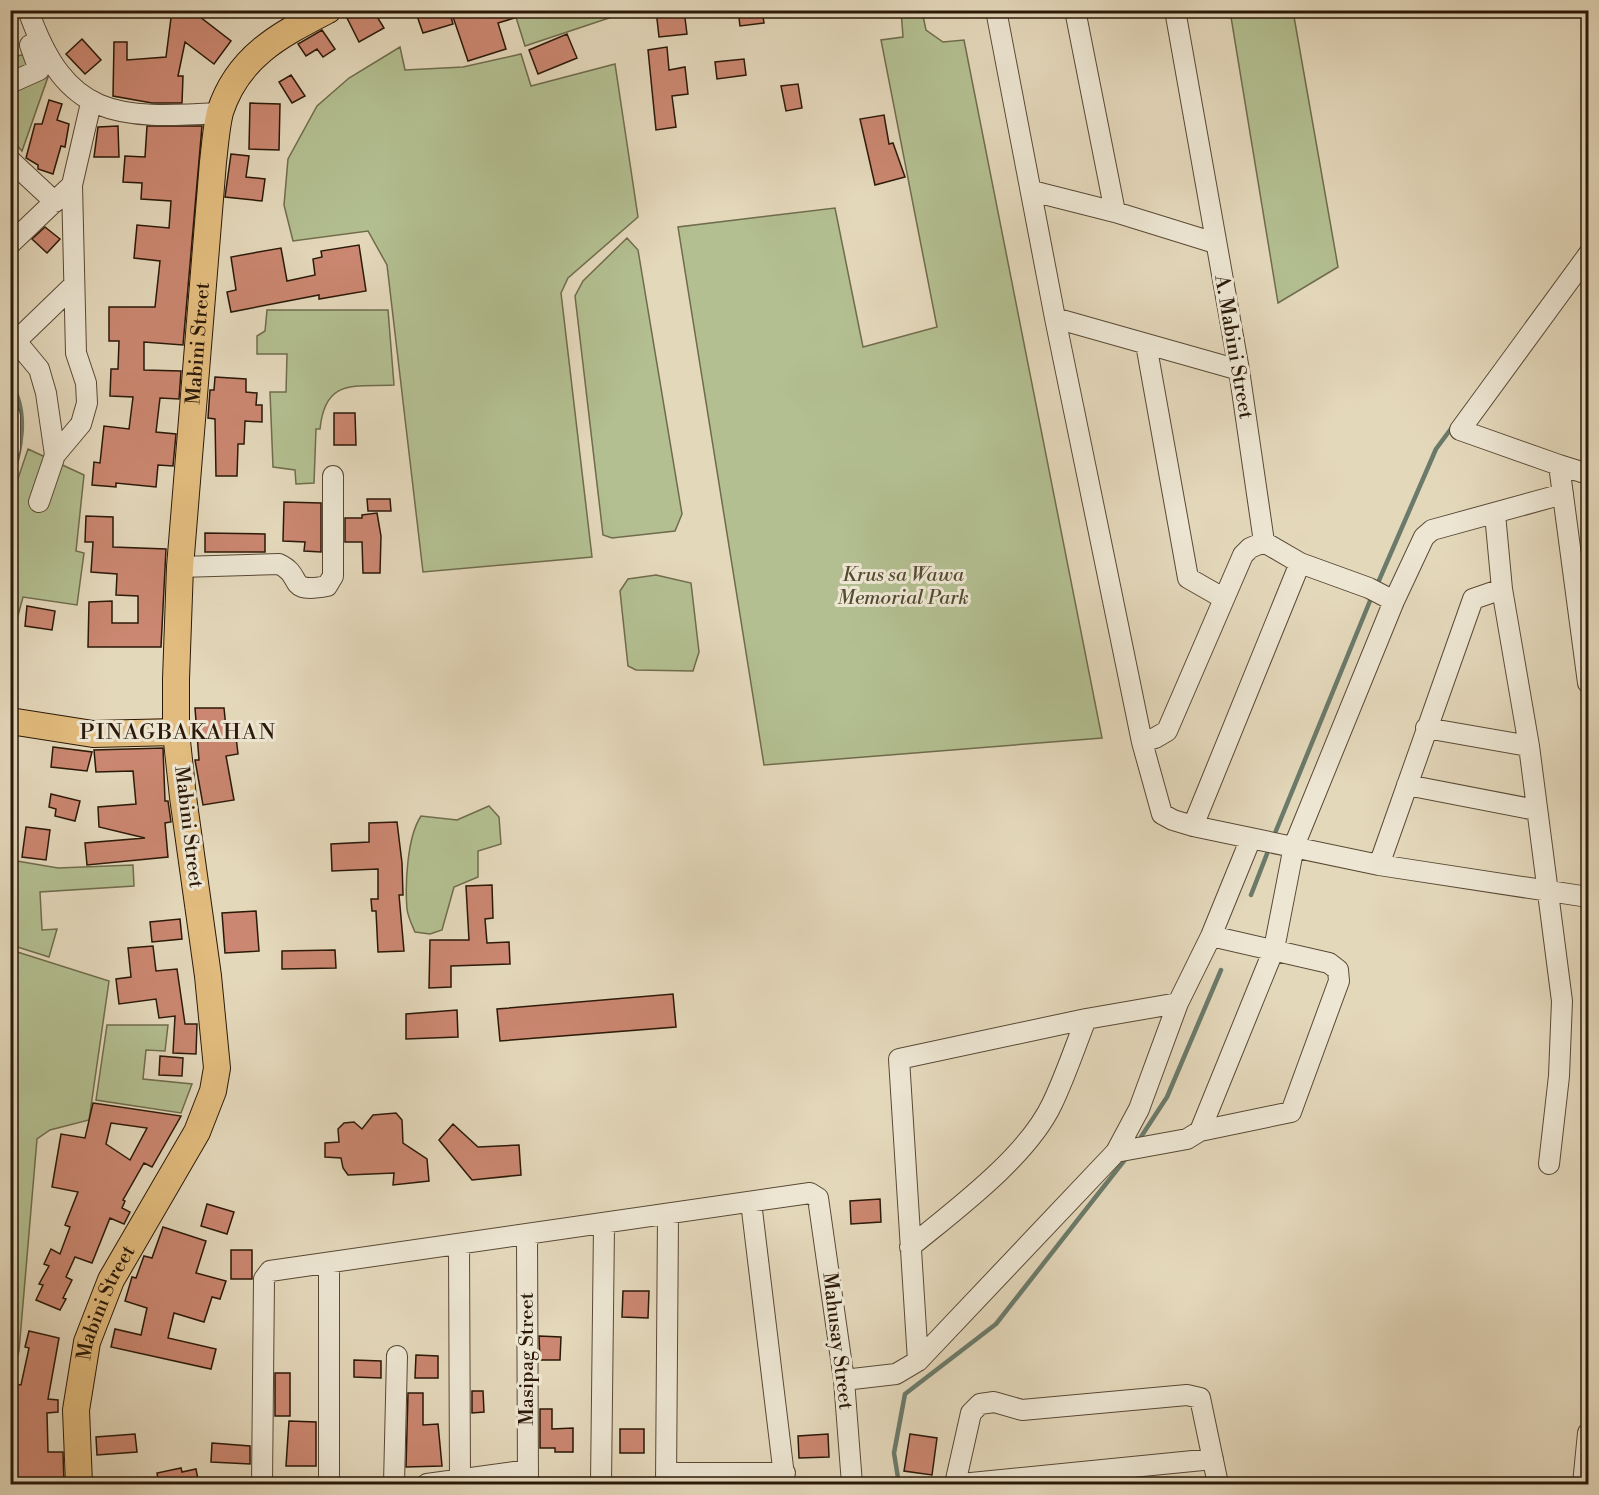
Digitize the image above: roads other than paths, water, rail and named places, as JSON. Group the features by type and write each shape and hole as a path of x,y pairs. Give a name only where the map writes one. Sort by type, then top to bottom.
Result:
{"main road":[{"name":"Mabini Street","path":"79,1485 76,1410 87,1342 111,1280 197,1132 213,1091 217,1068 208,976 176,732 180,567 213,162 220,113 235,79 255,56 276,38 328,10"},
{"path":"10,721 93,734 176,732"}],"street":[{"path":"28,10 38,41 59,76 91,103 122,113 183,115 220,113"},
{"path":"996,10 1055,318 1142,742 1162,814 1193,826 1379,864 1588,897"},
{"path":"1075,10 1115,212"},
{"name":"A. Mabini Street","path":"1175,10 1239,370 1264,542"},
{"path":"10,83 39,70 30,45 38,41"},
{"path":"39,502 55,455 81,424 87,403 86,382 75,353 72,185 91,103"},
{"path":"10,160 55,202"},
{"path":"10,244 72,185"},
{"path":"1032,191 1115,212 1215,243"},
{"path":"1588,255 1460,430 1588,474"},
{"path":"55,455 46,393 39,369 14,338 74,285"},
{"path":"1055,318 1239,370"},
{"path":"1146,344 1188,578 1222,598"},
{"path":"10,414 10,449"},
{"path":"1559,465 1588,683"},
{"path":"180,567 279,564 285,567 299,587 305,590 327,586 333,576 333,476"},
{"path":"844,1380 896,1374 918,1361 1119,1151 1139,1109 1179,1003 1211,936 1271,842 1382,594 1424,537 1432,530 1563,494"},
{"path":"1495,514 1502,589 1529,746 1562,1001 1559,1076 1549,1164"},
{"path":"1142,742 1167,731 1222,598 1243,555 1250,548 1264,542 1300,563 1382,594"},
{"path":"1193,826 1300,563"},
{"path":"1379,864 1473,599 1502,589"},
{"path":"1426,728 1529,746"},
{"path":"1407,785 1536,810"},
{"path":"1200,1131 1274,949 1271,842"},
{"path":"1119,1151 1187,1139 1200,1131 1291,1112 1339,981 1338,970 1329,963 1211,936"},
{"path":"918,1361 899,1059 1086,1019 1179,1003"},
{"path":"910,1247 972,1196 1030,1138 1051,1106 1086,1019"},
{"name":"Mahusay Street","path":"751,1202 810,1193 818,1198 844,1380 852,1485"},
{"path":"262,1485 264,1279 270,1271 668,1216 751,1202 785,1479 666,1479 668,1216"},
{"path":"601,1485 604,1225"},
{"name":"Masipag Street","path":"527,1234 528,1477"},
{"path":"459,1245 460,1480"},
{"path":"329,1264 329,1485"},
{"path":"394,1485 397,1356"},
{"path":"955,1485 971,1413 980,1404 994,1402 1022,1410 1195,1395 1200,1398 1218,1485"},
{"path":"1582,1485 1588,1434"},
{"path":"961,1485 1092,1479 1213,1459"},
{"path":"427,1485 460,1480 528,1477"}],"waterway":[{"path":"1580,251 1588,239"},
{"path":"10,383 16,394 22,419 20,445 10,483"},
{"path":"1377,585 1436,449 1453,426"},
{"path":"1273,838 1372,596"},
{"path":"1251,895 1270,846"},
{"path":"1137,1143 1167,1097 1221,970"},
{"path":"899,1484 894,1453 905,1394 996,1324 1127,1157"}],"district":[{"name":"PINAGBAKAHAN","path":"178,732"}],"park label":[{"name":"Krus sa Wawa Memorial Park","path":"903,586"}]}
